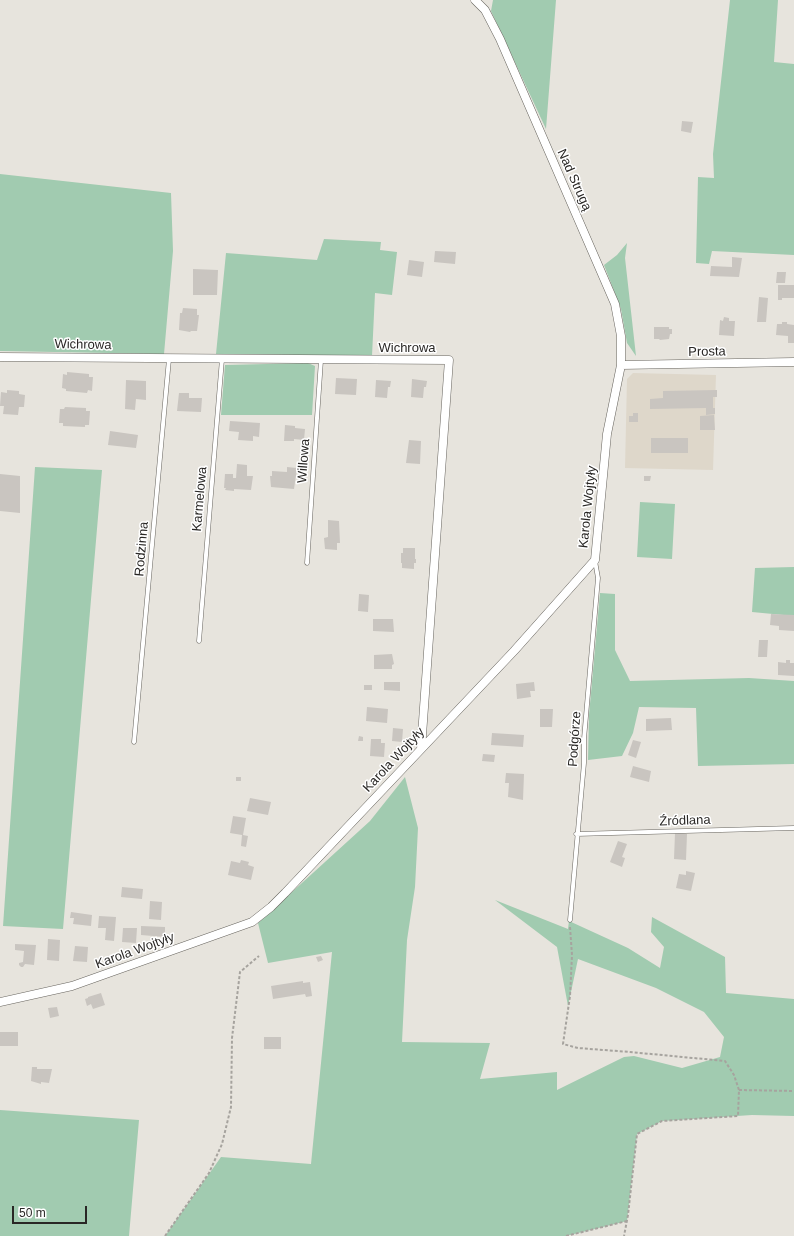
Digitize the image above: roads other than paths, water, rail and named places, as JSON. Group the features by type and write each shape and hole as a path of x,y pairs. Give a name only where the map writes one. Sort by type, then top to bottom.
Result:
{"street":[{"name":"Nad Strugą","path":"475,0 485,10 500,39 615,304 621,336 621,365"},
{"name":"Wichrowa","path":"0,357 448,360 421,749"},
{"name":"Prosta","path":"621,365 794,362"},
{"name":"Karola Wojtyły","path":"0,1002 72,986 252,922 286,893 514,651 595,560 607,434 621,365"}],"lane":[{"name":"Rodzinna","path":"134,742 169,358"},
{"name":"Karmelowa","path":"198,641 222,359"},
{"name":"Willowa","path":"307,563 321,360"},
{"name":"Podgórze","path":"570,920 598,578 595,560"},
{"name":"Źródlana","path":"576,834 794,828"}]}
